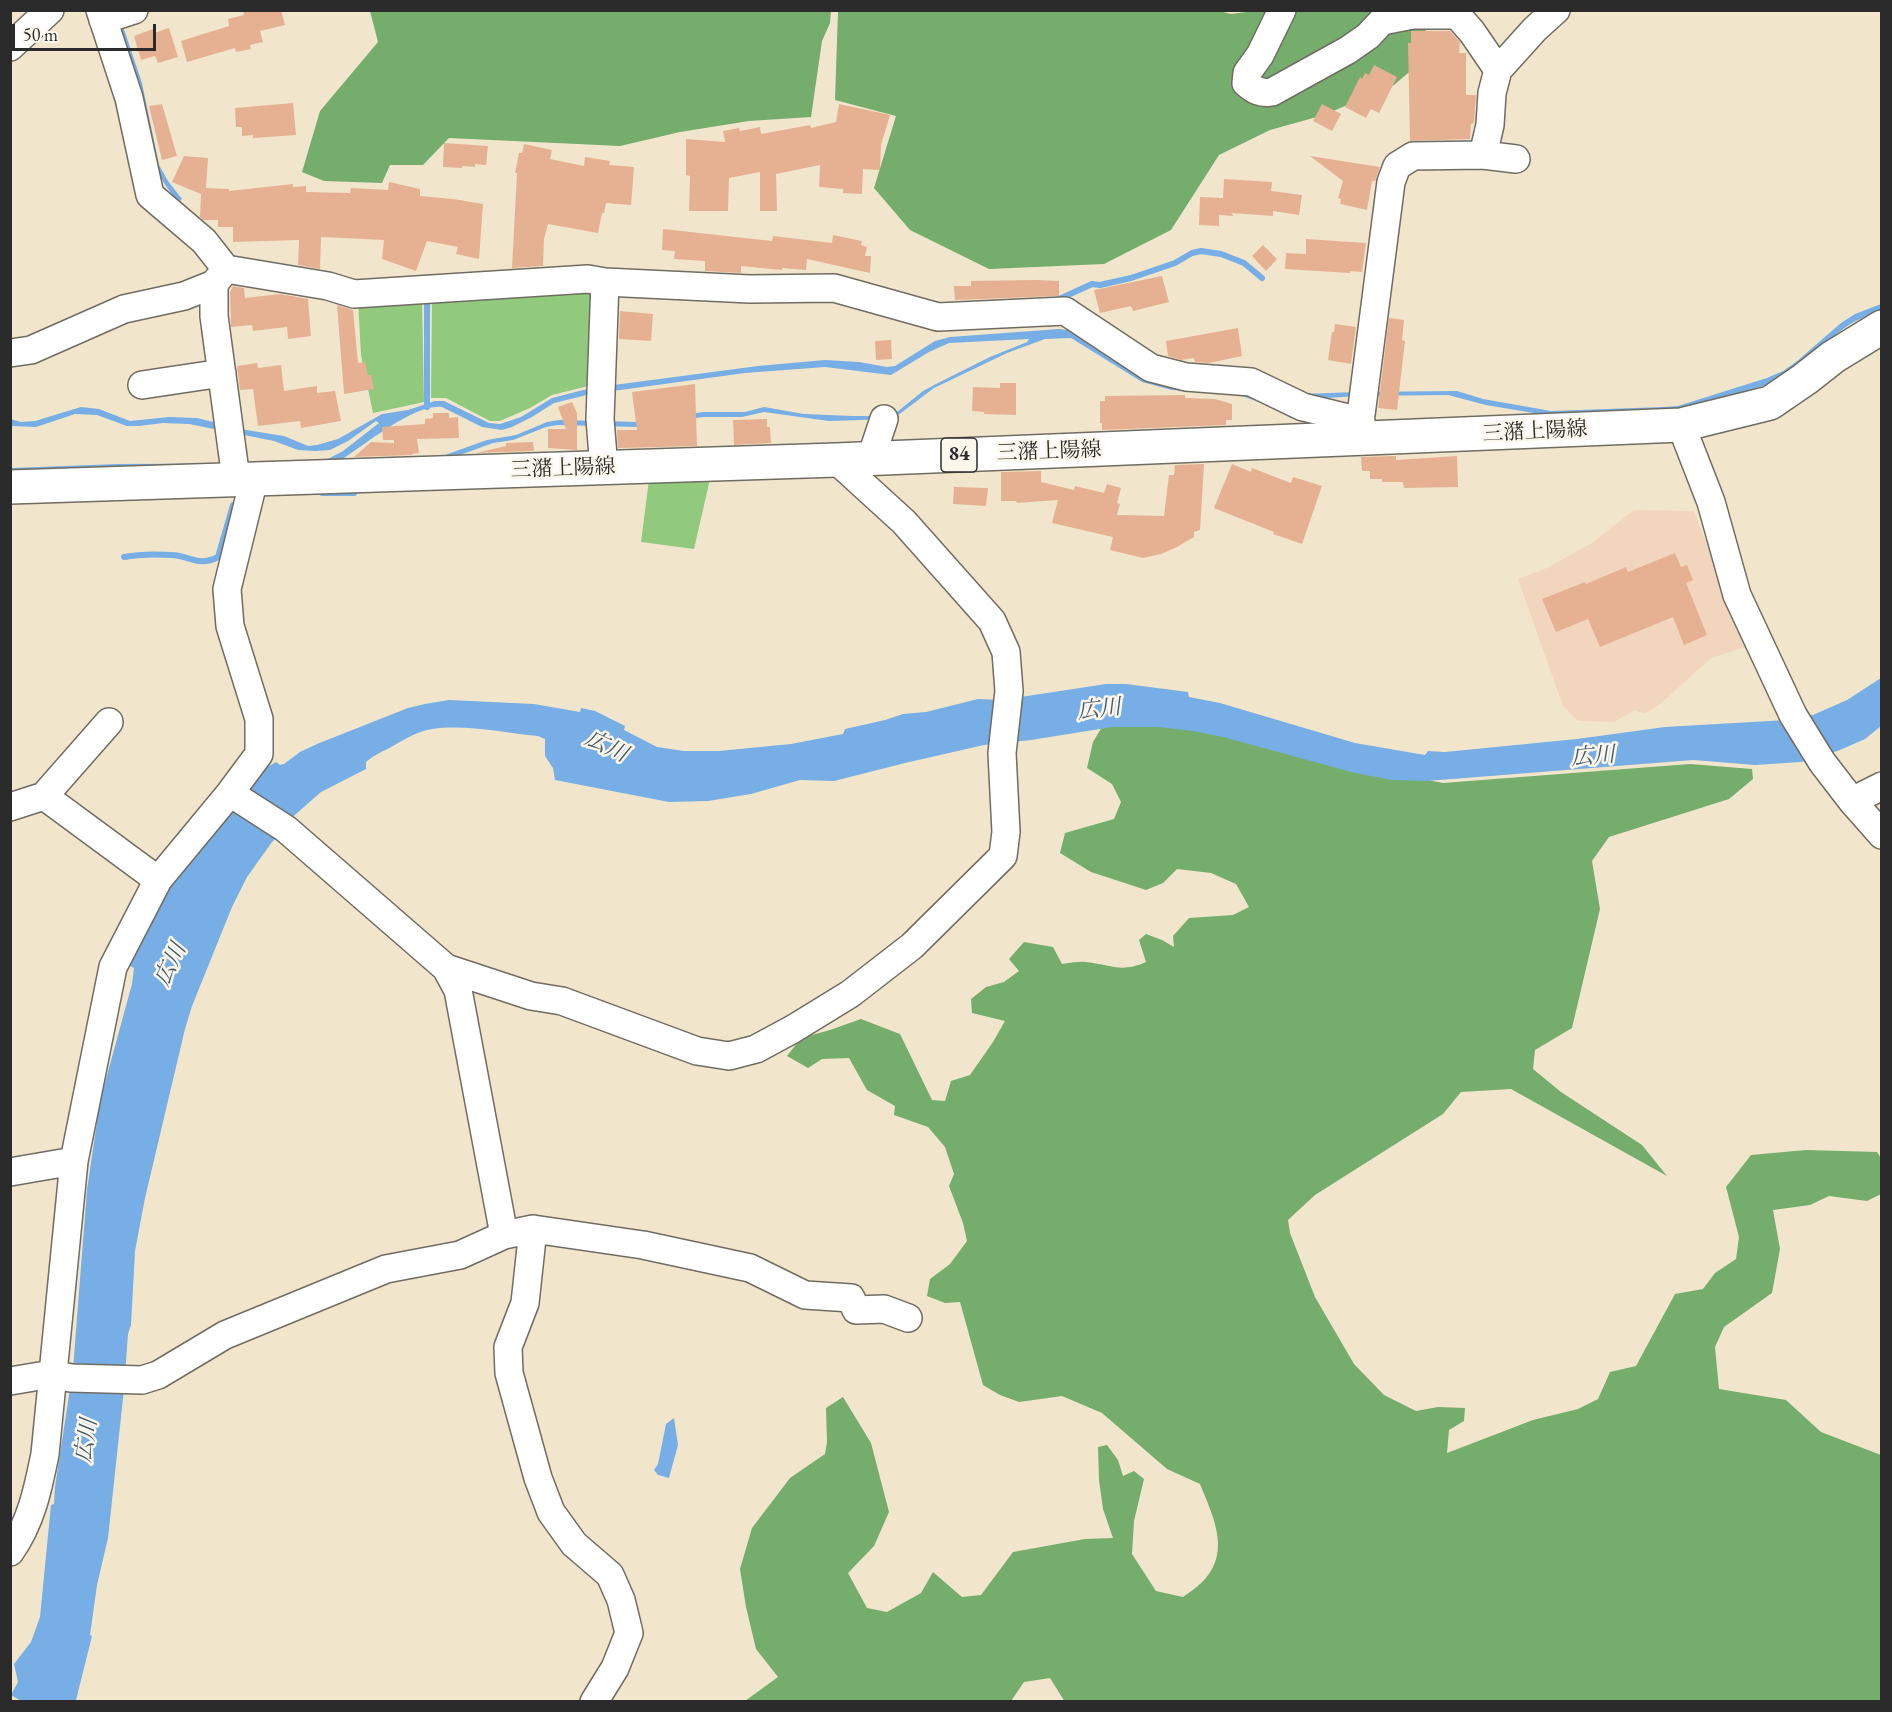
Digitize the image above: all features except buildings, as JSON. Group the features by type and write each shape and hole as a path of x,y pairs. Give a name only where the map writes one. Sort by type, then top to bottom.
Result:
{"main road":[{"name":"三潴上陽線","path":"10,487 241,475 604,468 871,459 1361,416 1681,425 1770,404 1833,357 1881,327"}],"street":[{"path":"10,46 50,10"},
{"path":"1282,10 1260,55 1247,73 1246,83 1254,90 1264,93 1272,92 1348,50 1368,36 1382,21 1413,15 1457,15 1472,32 1498,70"},
{"path":"1483,155 1490,125 1492,93 1498,70 1535,29 1556,10"},
{"path":"10,1552 23,1534 37,1494 62,1376 74,1161 113,967 158,880 233,795 259,754 259,719 230,626 227,589 241,475 227,416 214,316 220,277 204,241 150,195 114,15"},
{"path":"10,353 30,350 124,309 184,296 220,277 328,286 354,294 588,279 605,282 750,289 834,288 938,318 1065,311 1151,368 1186,377 1251,382 1303,407 1361,416 1391,182 1397,166 1413,156 1483,155 1516,159"},
{"path":"604,468 600,419 605,282"},
{"path":"142,387 222,373"},
{"path":"871,459 884,419"},
{"path":"1681,425 1712,502 1737,595 1793,715 1822,762 1881,835"},
{"path":"446,968 531,996 562,1001 697,1051 729,1056 756,1049 850,994 912,946 1003,856 1006,832 1002,753 1009,691 1006,652 992,621 904,522 836,460"},
{"path":"10,807 44,796 109,722"},
{"path":"1852,801 1881,786"},
{"path":"233,795 286,829 446,968 458,990 504,1235"},
{"path":"44,796 158,880"},
{"path":"10,1172 74,1161"},
{"path":"533,1229 525,1303 508,1347 509,1373 538,1478 551,1512 574,1544 609,1575 621,1600 629,1633 615,1668 594,1701"},
{"path":"10,1381 62,1376 142,1380 158,1375 225,1335 386,1269 460,1255 504,1235 533,1229 643,1245 750,1268 805,1295 851,1298 856,1310 884,1309 908,1318"}],"shaded area":[{"path":"1634,510 1694,511 1746,647 1711,658 1660,704 1644,714 1635,710 1614,722 1578,721 1563,706 1518,579 1547,568 1592,543"}],"green space":[{"path":"1215,10 1231,14 1262,10 1422,10 1427,23 1419,59 1414,68 1394,85 1324,115 1270,130 1219,155 1171,230 1104,264 989,269 910,230 874,188 896,116 835,100 838,11"},
{"path":"370,11 831,11 830,23 822,41 811,117 749,121 680,132 620,146 449,138 423,165 390,165 382,183 324,181 302,172 320,111 378,42"},
{"path":"587,288 592,296 588,386 552,395 500,421 490,421 446,398 431,398 432,296"},
{"path":"422,297 424,402 373,413 361,355 358,300"},
{"path":"710,479 694,549 641,542 649,480"},
{"path":"1108,717 1305,745 1363,768 1443,783 1690,764 1752,769 1753,779 1729,799 1609,837 1592,861 1600,909 1572,1028 1535,1050 1533,1069 1561,1092 1642,1145 1667,1176 1511,1089 1461,1092 1443,1114 1315,1195 1288,1220 1290,1233 1315,1297 1354,1364 1384,1395 1416,1411 1438,1407 1465,1408 1464,1421 1449,1430 1447,1453 1533,1420 1578,1409 1598,1399 1610,1372 1636,1366 1675,1294 1703,1289 1715,1273 1736,1259 1739,1237 1726,1187 1751,1155 1806,1150 1877,1152 1881,1158 1881,1194 1867,1201 1829,1196 1810,1205 1773,1210 1780,1249 1772,1293 1724,1327 1715,1347 1719,1389 1786,1400 1821,1432 1881,1455 1881,1701 1065,1702 1050,1678 1024,1682 1011,1701 745,1701 778,1677 756,1649 746,1607 740,1569 752,1528 790,1478 825,1454 826,1408 843,1397 871,1443 889,1512 874,1546 848,1573 867,1608 887,1612 921,1593 933,1572 962,1597 981,1595 1013,1552 1085,1539 1113,1538 1103,1509 1099,1480 1098,1447 1107,1445 1118,1460 1123,1476 1134,1471 1144,1479 1134,1521 1132,1554 1156,1591 1183,1597 1203,1582 1213,1568 1217,1556 1217,1532 1200,1484 1167,1469 1102,1413 1062,1396 1019,1402 983,1385 960,1302 945,1303 927,1296 930,1279 950,1264 967,1241 949,1186 954,1174 945,1147 928,1127 894,1115 895,1106 867,1090 849,1058 822,1059 808,1068 787,1056 801,1038 861,1019 900,1034 932,1100 945,1101 951,1081 970,1075 1005,1021 972,1013 971,999 986,987 1004,982 1019,971 1009,959 1024,942 1053,947 1062,964 1083,962 1130,967 1146,962 1139,940 1146,934 1174,947 1173,936 1189,918 1233,915 1249,907 1236,884 1211,873 1177,869 1163,883 1146,890 1091,872 1060,853 1065,833 1114,819 1121,802 1112,784 1087,768 1093,742"}],"water":[{"path":"114,11 118,11 142,83 159,165 182,199 178,203 155,167"},
{"path":"1881,304 1881,310 1843,329 1776,382 1672,413 1546,415 1486,405 1448,395 1309,399 1334,430 1291,418 1239,395 1172,390 1142,382 1071,338 1045,339 1007,353 934,388 893,419 829,421 764,412 742,417 703,417 638,427 558,425 546,427 513,440 493,443 430,466 428,461 487,440 516,435 547,422 559,420 639,422 703,412 745,412 764,407 804,414 892,416 923,391 990,357 1027,342 1029,339 949,343 891,375 825,367 745,373 591,394 554,403 532,417 502,430 482,427 442,407 432,407 407,416 326,467 10,474 11,468 117,464 320,463 343,451 379,423 376,421 348,441 330,450 315,451 298,450 274,441 189,424 163,423 127,426 97,415 75,414 36,427 11,426 10,419 21,422 35,421 81,407 99,409 130,421 169,417 197,418 246,430 284,436 308,446 338,439 382,414 408,410 435,401 444,401 489,423 500,424 521,417 552,398 591,388 758,366 825,360 895,366 935,341 950,337 1059,329 1075,331 1146,375 1301,394 1457,391 1483,399 1551,411 1678,406 1783,371 1841,323 1855,314"},
{"name":"広川","path":"1881,678 1881,726 1865,739 1811,760 1755,765 1693,760 1427,781 1392,780 1355,773 1193,731 1158,727 1112,727 984,745 834,781 800,780 751,794 708,801 669,802 555,780 553,768 545,756 545,739 538,736 472,728 432,729 414,734 366,762 366,769 321,792 288,821 247,877 232,907 185,1029 145,1198 135,1251 131,1325 128,1334 108,1538 97,1585 90,1635 92,1636 76,1700 21,1701 11,1695 18,1682 14,1664 31,1642 40,1617 51,1505 54,1504 73,1369 87,1190 100,1101 132,984 134,968 128,965 168,886 258,772 276,762 280,765 284,764 300,752 317,744 408,708 449,700 534,704 580,712 581,708 595,711 625,726 624,730 657,747 684,751 719,751 791,744 843,734 845,729 903,714 926,712 978,699 1001,700 1106,684 1126,684 1188,692 1189,697 1220,703 1355,743 1425,755 1428,751 1445,752 1577,739 1665,727 1787,720 1813,715 1847,700"},
{"path":"674,1418 678,1445 669,1478 658,1475 654,1470 658,1464 666,1424"}],"waterway":[{"path":"1057,300 1092,284 1100,285 1131,278 1175,263 1192,253 1201,251 1221,254 1244,263 1262,278"},
{"path":"427,297 427,407"},
{"path":"322,493 354,493"},
{"path":"124,557 166,555 205,561 218,557 233,505 241,502"}]}
